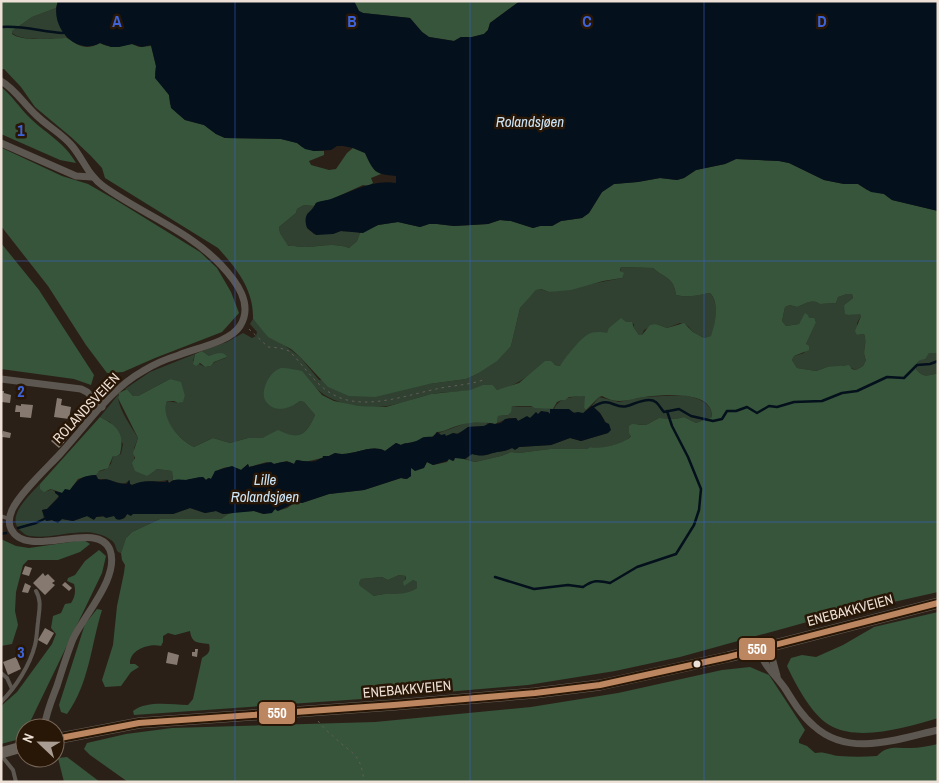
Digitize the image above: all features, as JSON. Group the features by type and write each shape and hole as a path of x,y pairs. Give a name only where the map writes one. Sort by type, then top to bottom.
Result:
{"main road":[{"name":"ENEBAKKVEIEN","path":"65,737 139,723 494,697 579,688 657,674 938,603"},
{"path":"1,754 15,749"}],"street":[{"path":"1,80 11,88 38,118 68,142 92,177 115,194 187,236 221,265 235,281 242,294 246,311 242,324"},
{"path":"1,143 76,176 92,177"},
{"name":"ROLANDSVEIEN","path":"9,519 16,503 123,385 143,371 171,357 226,338 236,332 242,324"},
{"path":"1,379 81,389 88,392 102,407"},
{"path":"9,519 9,525 14,534 27,541 90,538 104,542 111,553 112,563 106,583 74,638 46,718"},
{"path":"764,648 777,676 799,710 809,722 822,732 854,744 875,744 938,730"}],"lane":[{"path":"1,516 9,519"},
{"path":"1,702 27,666 35,644 40,600 36,591"},
{"path":"1,673 7,678 12,689"},
{"path":"1,754 13,770 16,782"}],"path":[{"path":"242,324 254,332 268,347 289,351 326,391 336,397 348,400 374,401 446,387 468,385 483,380"},
{"path":"310,711 335,739 354,753 363,769 364,782"}],"green space":[{"path":"1,1 58,1 56,8 32,17 12,31 12,34 30,39 67,38 87,47 100,43 112,46 132,44 139,47 151,46 156,66 155,74 169,95 170,104 185,120 204,125 225,138 281,139 297,143 314,151 324,151 324,155 309,161 311,165 329,170 336,169 347,153 353,148 365,153 373,168 381,174 371,178 373,183 368,186 363,185 330,200 316,203 314,206 304,205 297,209 296,213 279,227 280,233 288,246 332,245 349,248 357,241 360,233 378,225 398,222 420,227 429,224 454,226 488,224 500,220 511,221 533,228 552,226 561,221 582,218 589,213 602,192 614,184 660,178 677,180 696,170 725,164 736,159 789,163 824,180 844,184 858,184 867,190 884,194 892,200 938,211 938,353 929,353 925,359 918,362 916,369 926,376 938,373 938,592 818,619 680,657 615,671 528,685 134,715 133,711 146,705 188,705 193,699 202,658 210,649 209,644 194,640 190,631 175,635 168,633 163,636 161,646 146,647 136,651 130,664 135,664 139,667 131,672 121,686 105,687 102,680 113,645 117,606 125,565 121,553 126,538 132,532 160,519 221,519 228,514 236,512 254,511 263,514 276,509 277,511 287,508 296,502 302,503 329,494 364,490 401,478 405,479 411,476 411,468 424,466 427,462 433,465 447,462 449,459 454,461 455,458 460,458 475,462 511,452 605,447 628,439 631,436 629,426 632,424 646,425 659,418 676,419 684,417 696,423 712,417 710,408 704,402 685,396 652,396 620,401 602,396 586,410 584,408 585,396 569,397 557,402 553,409 512,406 511,412 508,415 498,416 497,423 495,424 469,423 460,425 437,432 434,436 425,440 401,445 396,443 385,451 367,449 347,454 335,453 305,462 298,460 294,464 287,461 274,464 267,462 249,467 248,464 241,470 233,467 220,469 211,479 208,478 206,480 203,477 173,480 172,471 157,469 147,476 135,471 132,463 135,458 133,453 138,438 118,398 119,393 127,389 133,396 138,396 170,379 181,382 185,396 183,402 167,401 166,415 177,434 194,447 213,438 230,443 248,438 262,438 278,430 291,435 297,435 305,432 315,415 304,402 300,401 282,409 277,409 268,404 264,396 265,386 270,376 278,369 285,368 302,371 322,395 334,401 359,406 386,407 431,394 470,390 483,385 493,385 497,390 519,383 545,361 551,361 555,365 560,366 572,349 584,337 594,332 607,333 609,328 621,318 626,322 632,322 639,335 642,335 650,325 656,324 667,328 684,323 693,332 704,338 711,336 715,320 715,302 710,293 689,296 676,295 671,281 653,268 622,267 620,271 624,273 622,278 571,290 549,292 541,289 536,290 520,308 511,346 497,361 477,374 466,379 429,384 375,397 349,396 328,387 291,349 268,337 253,319 251,299 243,280 218,248 105,178 102,168 91,156 35,107 21,87 4,69 1,69","holes":["852,294 853,298 844,305 845,314 860,314 861,316 855,331 857,335 864,334 865,338 864,353 866,360 863,366 856,370 852,369 849,365 827,367 816,371 797,368 792,360 794,356 809,350 809,346 806,344 816,322 814,318 809,318 805,313 799,324 786,326 782,321 785,307 790,305 797,307 811,302 820,304 836,303 838,297","399,575 406,576 403,582 404,586 413,580 417,582 417,588 401,594 374,596 360,586 359,583 361,579 382,577 388,580"]},
{"path":"354,1 520,1 490,23 488,30 484,34 461,37 454,41 429,37 410,18 363,13 359,11"},
{"path":"56,8 58,21 67,38 30,39 12,33 12,31 32,17"},
{"path":"1,87 31,119 67,150 76,163 60,160 1,134"},
{"path":"2,148 62,176 88,184 200,252 217,268 231,292 239,313 222,332 123,372 107,373 86,345 48,286 1,226"},
{"path":"304,205 314,206 307,214 308,229 314,234 333,234 340,231 355,232 360,233 357,241 349,248 332,245 287,246 279,227 296,213 297,209"},
{"path":"1,243 39,290 94,375 91,385 74,379 1,369"},
{"path":"620,268 653,268 671,281 676,295 689,296 710,293 716,308 712,336 704,338 693,332 688,326 680,323 667,328 656,324 644,330 642,335 639,335 634,328 634,324 626,322 607,333 575,347 560,366 545,362 511,386 497,390 493,385 465,391 433,394 387,406 368,407 339,402 315,387 265,399 273,406 282,408 300,401 304,402 315,415 308,428 301,434 291,435 278,431 262,438 248,438 230,443 213,438 194,447 177,434 168,421 165,408 167,401 179,403 183,401 185,396 170,379 138,396 133,396 125,389 150,372 195,354 193,361 205,367 211,366 215,362 227,357 209,356 202,351 227,342 243,333 252,338 256,336 257,332 250,324 253,319 260,327 300,357 319,380 429,384 466,379 477,374 511,346 520,308 536,290 540,289 549,292 622,278"},
{"path":"852,294 853,298 844,305 849,315 860,313 861,316 857,323 857,335 864,334 865,338 864,353 866,360 863,366 856,370 845,365 827,367 816,371 797,368 792,360 794,356 804,353 816,321 803,318 799,324 786,326 782,321 785,307 790,305 797,307 811,302 820,304 836,303 838,297"},
{"path":"202,351 209,356 221,353 227,357 214,362 211,366 205,367 200,363 196,366 193,364 195,354"},
{"path":"929,353 938,353 938,373 926,376 916,369 916,363"},
{"path":"118,395 122,412 138,438 134,448 134,461 152,471 157,469 172,471 173,480 169,483 168,480 142,482 132,485 130,480 124,484 98,479 97,472 104,470 111,464 113,456 121,454 123,444 110,422 100,417"},
{"path":"585,395 584,408 586,410 584,413 554,409 563,400"},
{"path":"684,395 698,399 706,404 712,417 696,423 684,417 676,419 659,418 646,425 637,424 631,436 623,443 598,449 590,447 587,449 511,452 475,462 465,459 472,454 482,455 512,448 551,445 570,438 581,441 608,433 603,418 592,406 599,397 619,402 643,397"},
{"path":"512,406 545,408 550,409 551,413 527,417 518,421 516,418 509,418 497,423 498,416 508,415"},
{"path":"100,417 119,431 122,441 120,454 113,456 108,468 99,471 96,475 78,479 70,490 62,493 51,489 44,492 40,489 40,484"},
{"path":"484,421 488,424 468,427 456,434 444,436 439,433 469,422"},
{"path":"40,484 40,489 48,491 52,489 59,496 47,509 42,510 44,519 47,521 52,520 55,522 62,519 73,521 87,516 95,519 96,517 114,516 122,519 127,514 173,514 190,508 205,513 216,511 228,514 221,519 160,519 132,532 126,538 121,553 118,552 111,540 102,535 82,532 41,537 28,536 23,533 17,525 17,513"},
{"path":"1,539 16,546 29,548 84,540 90,544 80,552 58,560 28,560 23,565 16,592 15,611 18,625 12,644 1,646"},
{"path":"99,550 106,556 102,573 32,718 15,718 15,740 1,744 1,706 17,692 52,644 56,634 51,628 53,616 61,613 65,604 71,603 75,592 74,584 67,581 68,578 75,575 85,561"},
{"path":"399,575 406,576 404,585 413,580 417,582 417,588 401,594 374,596 360,587 361,579 382,577 388,580"},
{"path":"97,609 102,610 89,664 80,690 67,714 61,712 59,705 85,624"},
{"path":"938,612 938,718 871,733 857,733 833,727 826,723 812,709 787,666 791,658 802,655 816,657 843,645 874,627"},
{"path":"750,667 769,675 805,730 799,743 807,746 815,753 821,752 849,757 877,756 888,749 917,748 938,744 938,782 128,782 84,749 87,743 126,734 172,728 375,722 531,707 618,693 722,670"},
{"path":"65,757 100,782 64,782 60,768 65,768"}],"water":[{"name":"Rolandsjøen","path":"58,1 354,1 359,11 363,13 410,18 429,37 454,41 461,37 484,34 488,30 490,23 520,1 938,1 938,211 892,200 884,194 871,192 858,184 844,184 824,180 789,163 736,159 725,164 696,170 677,180 660,178 614,184 602,192 589,213 582,218 561,221 552,226 533,228 511,221 500,220 488,224 454,226 429,224 420,227 398,222 378,225 363,233 341,231 333,234 316,235 307,228 306,216 316,203 371,184 396,183 396,176 379,173 373,168 365,153 353,148 337,146 331,150 314,151 305,149 297,143 281,139 225,138 204,125 185,120 171,108 169,95 155,78 156,66 151,45 142,47 132,44 111,47 100,43 91,46 73,42 66,36 57,20"},
{"name":"Lille Rolandsjøen","path":"592,406 600,413 605,422 609,424 611,430 608,433 581,441 570,438 551,445 519,447 515,450 512,448 484,455 472,454 465,459 455,458 453,461 449,459 433,465 427,462 424,468 415,471 411,468 411,476 407,479 401,478 364,490 329,494 302,503 296,502 278,511 275,509 272,513 264,514 254,511 223,514 216,511 205,513 190,508 173,514 133,514 131,516 127,514 120,520 114,516 106,518 103,516 96,517 94,520 87,516 73,521 62,519 58,523 52,520 46,521 42,510 47,509 58,498 59,496 55,491 62,493 65,489 70,490 78,481 87,476 96,475 101,480 107,479 127,484 129,480 132,485 145,481 166,482 167,480 169,483 175,480 201,477 206,480 211,479 215,471 232,466 241,470 248,464 249,467 271,462 274,464 286,462 294,464 296,460 316,461 323,458 323,456 335,453 347,454 367,449 385,451 396,443 401,445 433,437 437,432 446,436 453,433 458,434 468,427 501,423 505,419 516,418 518,421 527,416 530,418 536,412 538,414 541,411 548,412 550,414 550,409 569,409 574,413 583,413"}],"building":[{"path":"2,391 11,395 10,403 2,402"},
{"path":"57,398 62,399 61,405 71,407 69,419 54,417"},
{"path":"21,404 33,405 31,418 20,417 20,412 15,412 16,405 21,406"},
{"path":"3,431 11,433 10,438 2,437"},
{"path":"60,432 67,439 59,448 51,441"},
{"path":"25,566 32,568 29,576 22,574"},
{"path":"43,573 45,576 48,574 55,581 52,583 55,585 45,595 33,583"},
{"path":"65,582 72,588 69,591 62,585"},
{"path":"25,583 31,586 28,593 22,592"},
{"path":"45,628 54,633 47,645 38,640"},
{"path":"195,649 198,649 197,657 192,656 192,652 195,652"},
{"path":"168,652 179,655 177,665 166,663"},
{"path":"16,657 21,669 8,675 3,662"}],"waterway":[{"path":"1,27 17,27 63,33"},
{"path":"593,407 604,402 623,407 652,400 664,412 679,409 691,416 713,421 722,419 727,411 736,411 747,407 757,413 769,406 777,407 794,402 822,401 842,393 857,391 887,377 904,378 917,365 938,361"},
{"path":"495,577 534,589 568,585 583,587 596,581 610,583 637,567 676,554 694,525 699,510 701,489 667,411"},
{"path":"18,528 44,519"},
{"path":"1,534 6,533"}],"transit line":[{"name":"550","path":"65,737 139,723 394,705 535,693 600,685 728,657 938,603"}]}
